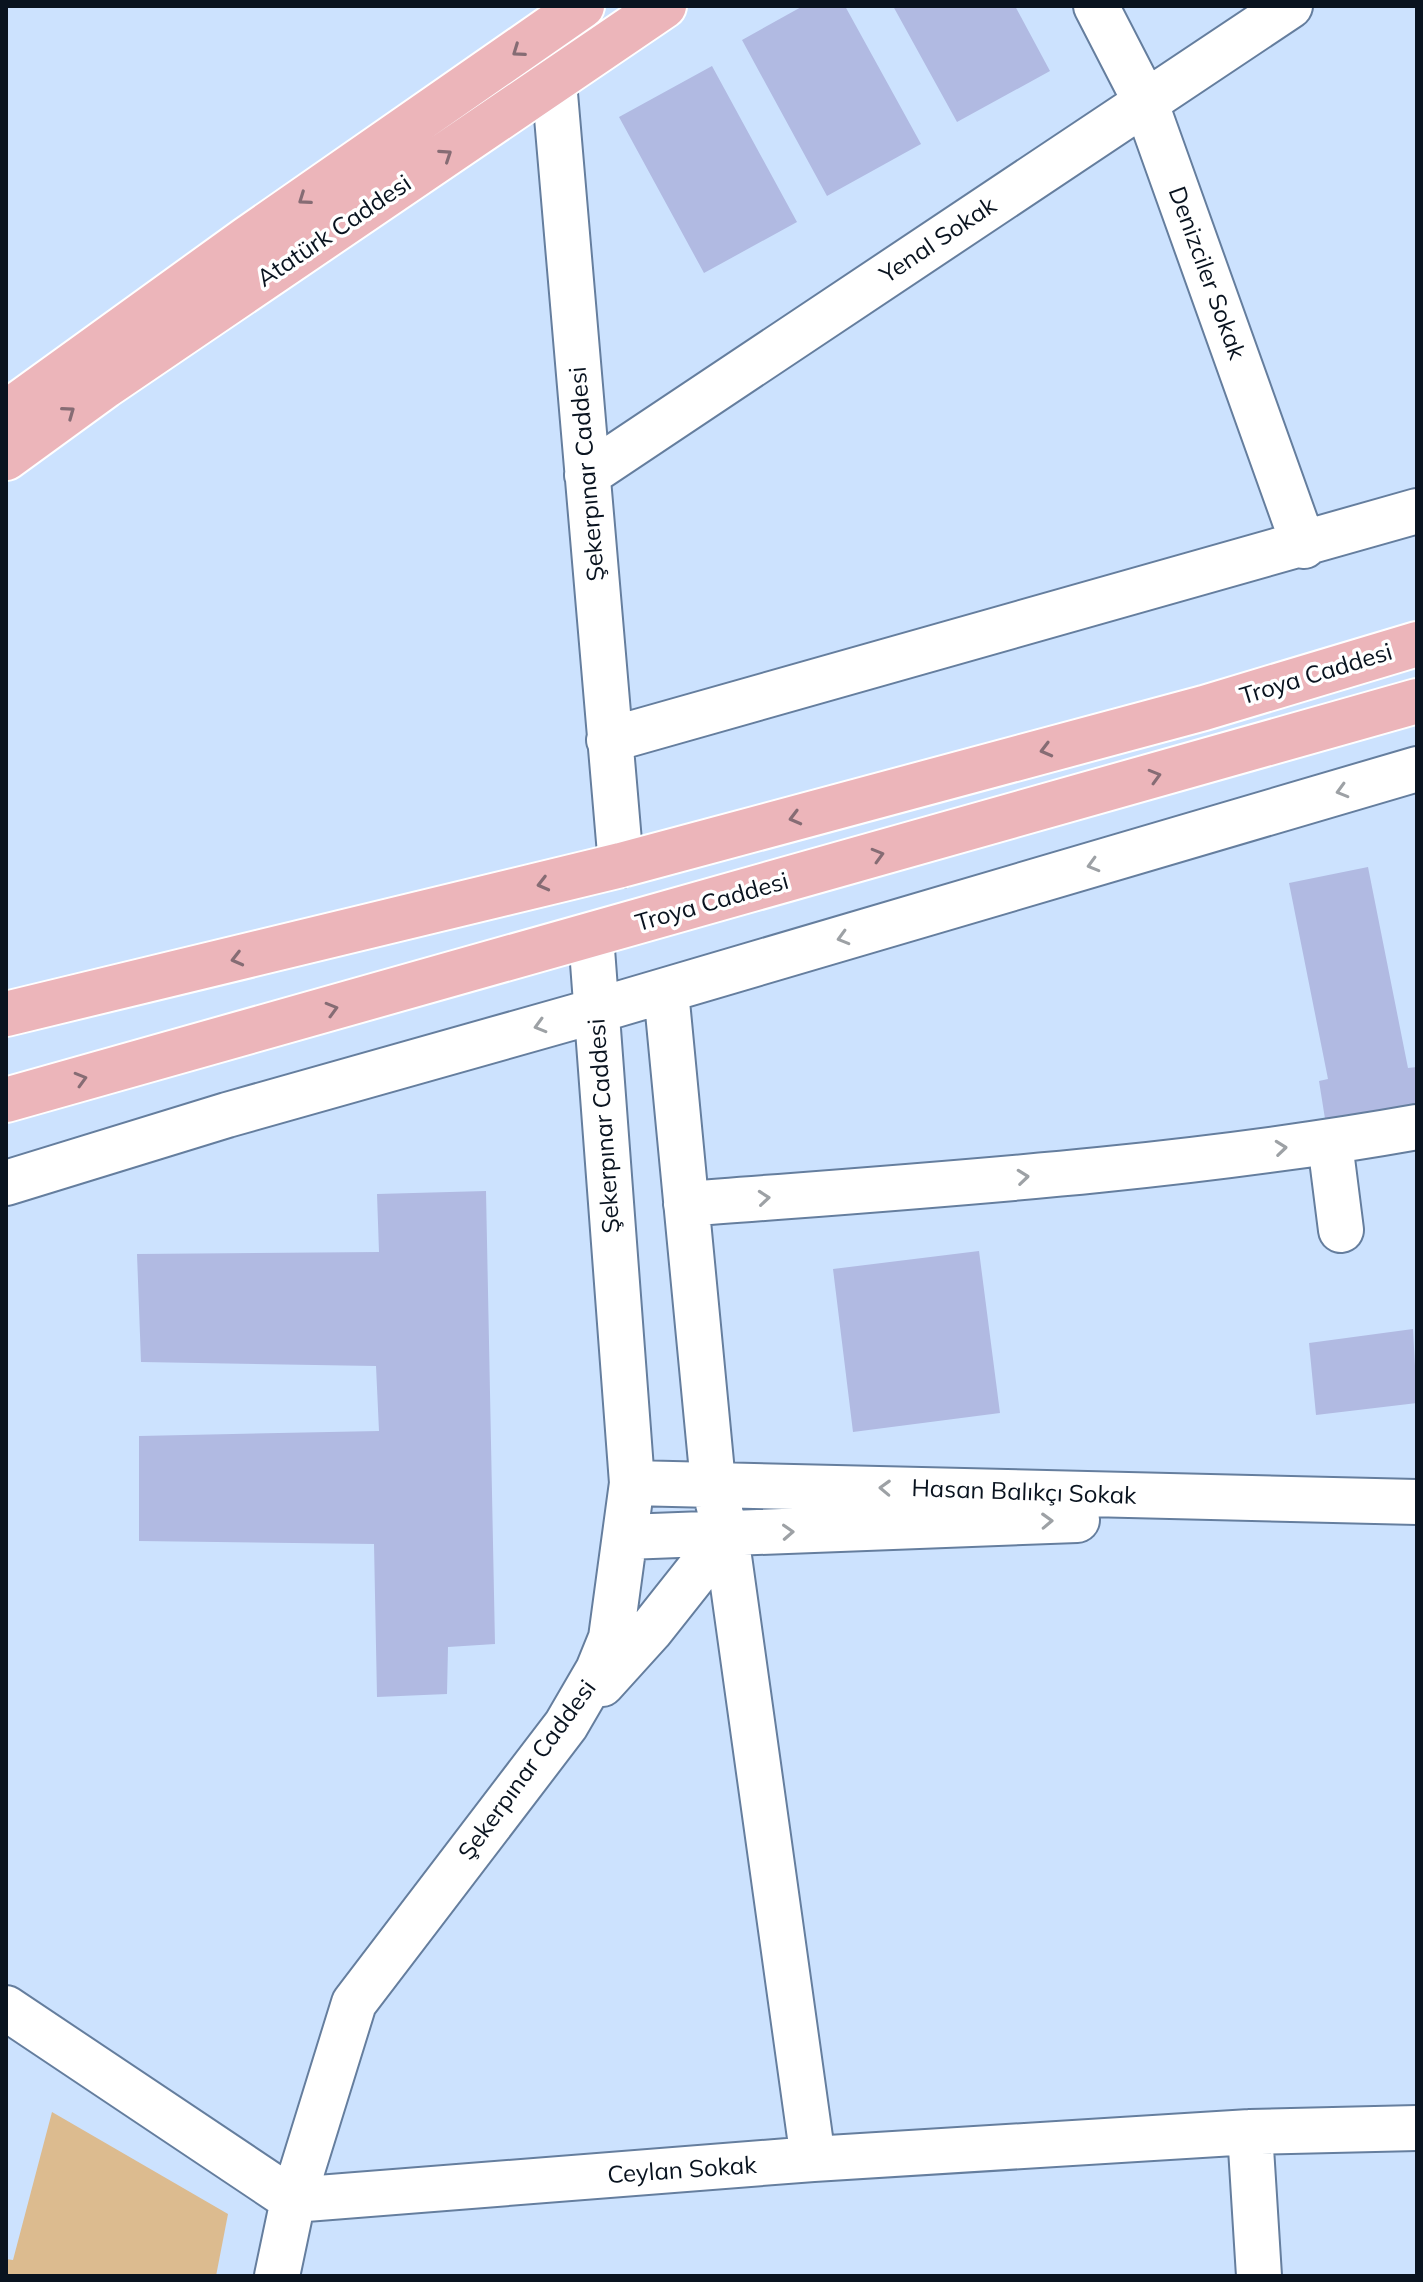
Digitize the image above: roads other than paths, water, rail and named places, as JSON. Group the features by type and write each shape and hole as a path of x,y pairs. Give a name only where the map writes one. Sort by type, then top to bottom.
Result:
{"main road":[{"name":"Atatürk Caddesi","path":"6,413 247,239 582,6"},
{"name":"Atatürk Caddesi","path":"6,458 105,386 664,6"},
{"name":"Troya Caddesi","path":"6,1014 621,865 1204,708 1417,644"},
{"name":"Troya Caddesi","path":"6,1100 1417,701"}],"street":[{"name":"Denizciler Sokak","path":"1096,6 1145,101 1304,546"},
{"name":"Yenal Sokak","path":"587,475 1290,6"},
{"name":"Şekerpınar Caddesi","path":"554,82 621,865"},
{"path":"609,740 1304,546 1417,511"},
{"path":"6,1183 227,1115 666,991 1417,769"},
{"name":"Şekerpınar Caddesi","path":"277,2276 293,2200 354,2003 566,1725 598,1670 611,1638 632,1483 591,936"},
{"path":"666,991 713,1483 726,1535 813,2159"},
{"path":"686,1204 1008,1178 1330,1143 1417,1127"},
{"path":"1330,1143 1341,1230"},
{"name":"Hasan Balıkçı Sokak","path":"632,1483 1400,1502"},
{"path":"626,1537 1272,1514 1400,1502"},
{"path":"566,1725 650,1631 726,1535"},
{"path":"6,2008 293,2200"},
{"name":"Ceylan Sokak","path":"293,2200 813,2159 1250,2132 1417,2128"},
{"path":"1250,2132 1259,2276"}]}
